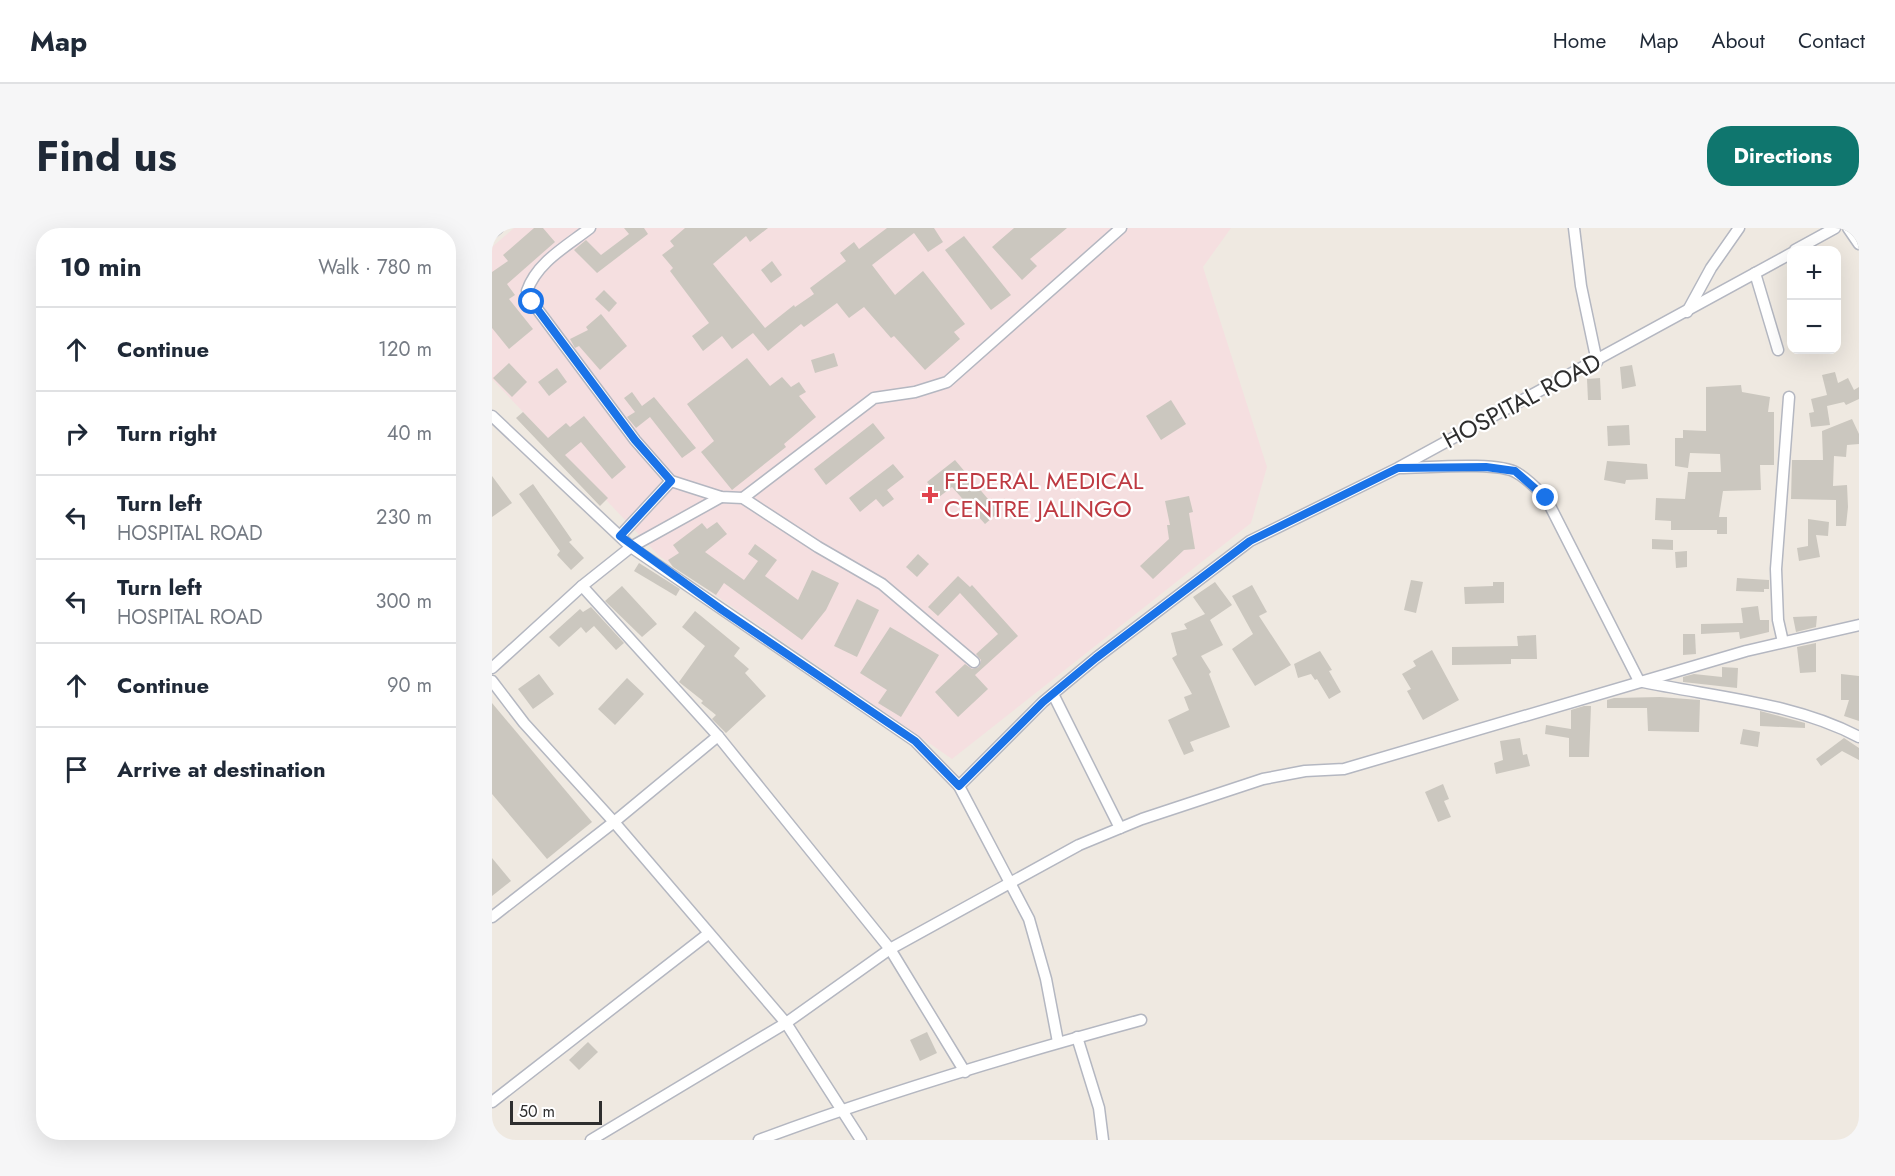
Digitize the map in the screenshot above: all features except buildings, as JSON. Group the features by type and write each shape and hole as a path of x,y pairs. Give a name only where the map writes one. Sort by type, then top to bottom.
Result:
{"street":[{"path":"492,233 498,228"},
{"path":"590,228 542,266 532,277 527,291 532,302 635,440 671,481 721,497 743,498 818,547 882,584 974,662"},
{"path":"743,498 874,398 915,392 947,382 1121,228"},
{"path":"1574,228 1581,286 1597,362"},
{"path":"1687,312 1711,267 1739,228"},
{"name":"HOSPITAL ROAD","path":"1804,246 1835,228"},
{"path":"1848,228 1859,244"},
{"name":"HOSPITAL ROAD","path":"959,786 1053,694 1096,658 1250,541 1398,468 1494,414 1597,362 1787,255"},
{"path":"1755,273 1778,350"},
{"path":"1783,642 1778,620 1776,569 1789,397"},
{"path":"492,417 631,547 915,741 959,786 1029,919 1046,978 1059,1042"},
{"path":"1398,468 1486,467 1515,471 1530,483 1546,498 1639,681"},
{"path":"620,536 671,481"},
{"path":"492,668 582,586 631,547 721,497"},
{"path":"582,586 718,736 890,949 965,1072"},
{"path":"591,1140 786,1023 890,949 1079,845 1120,828 1263,778 1305,771 1344,769 1639,681 1783,642 1859,625"},
{"path":"492,681 524,723 614,822 786,1023 843,1108 861,1140"},
{"path":"1639,681 1794,711 1830,722 1859,737"},
{"path":"1053,694 1120,828"},
{"path":"492,916 614,822 718,736"},
{"path":"492,1102 708,934"},
{"path":"759,1140 843,1108 1059,1042 1141,1020"},
{"path":"1077,1037 1099,1108 1103,1140"}],"shaded area":[{"name":"FEDERAL MEDICAL CENTRE JALINGO","path":"514,228 1231,228 1203,267 1267,467 1251,523 952,759 659,556 492,379 492,247"}],"place":[{"name":"FEDERAL MEDICAL CENTRE JALINGO","path":"930,495"}],"route":[{"path":"532,302 635,440 671,481 620,536 631,547 915,741 959,786 1043,702 1096,658 1250,541 1398,468 1486,467 1515,471 1546,498"}]}
